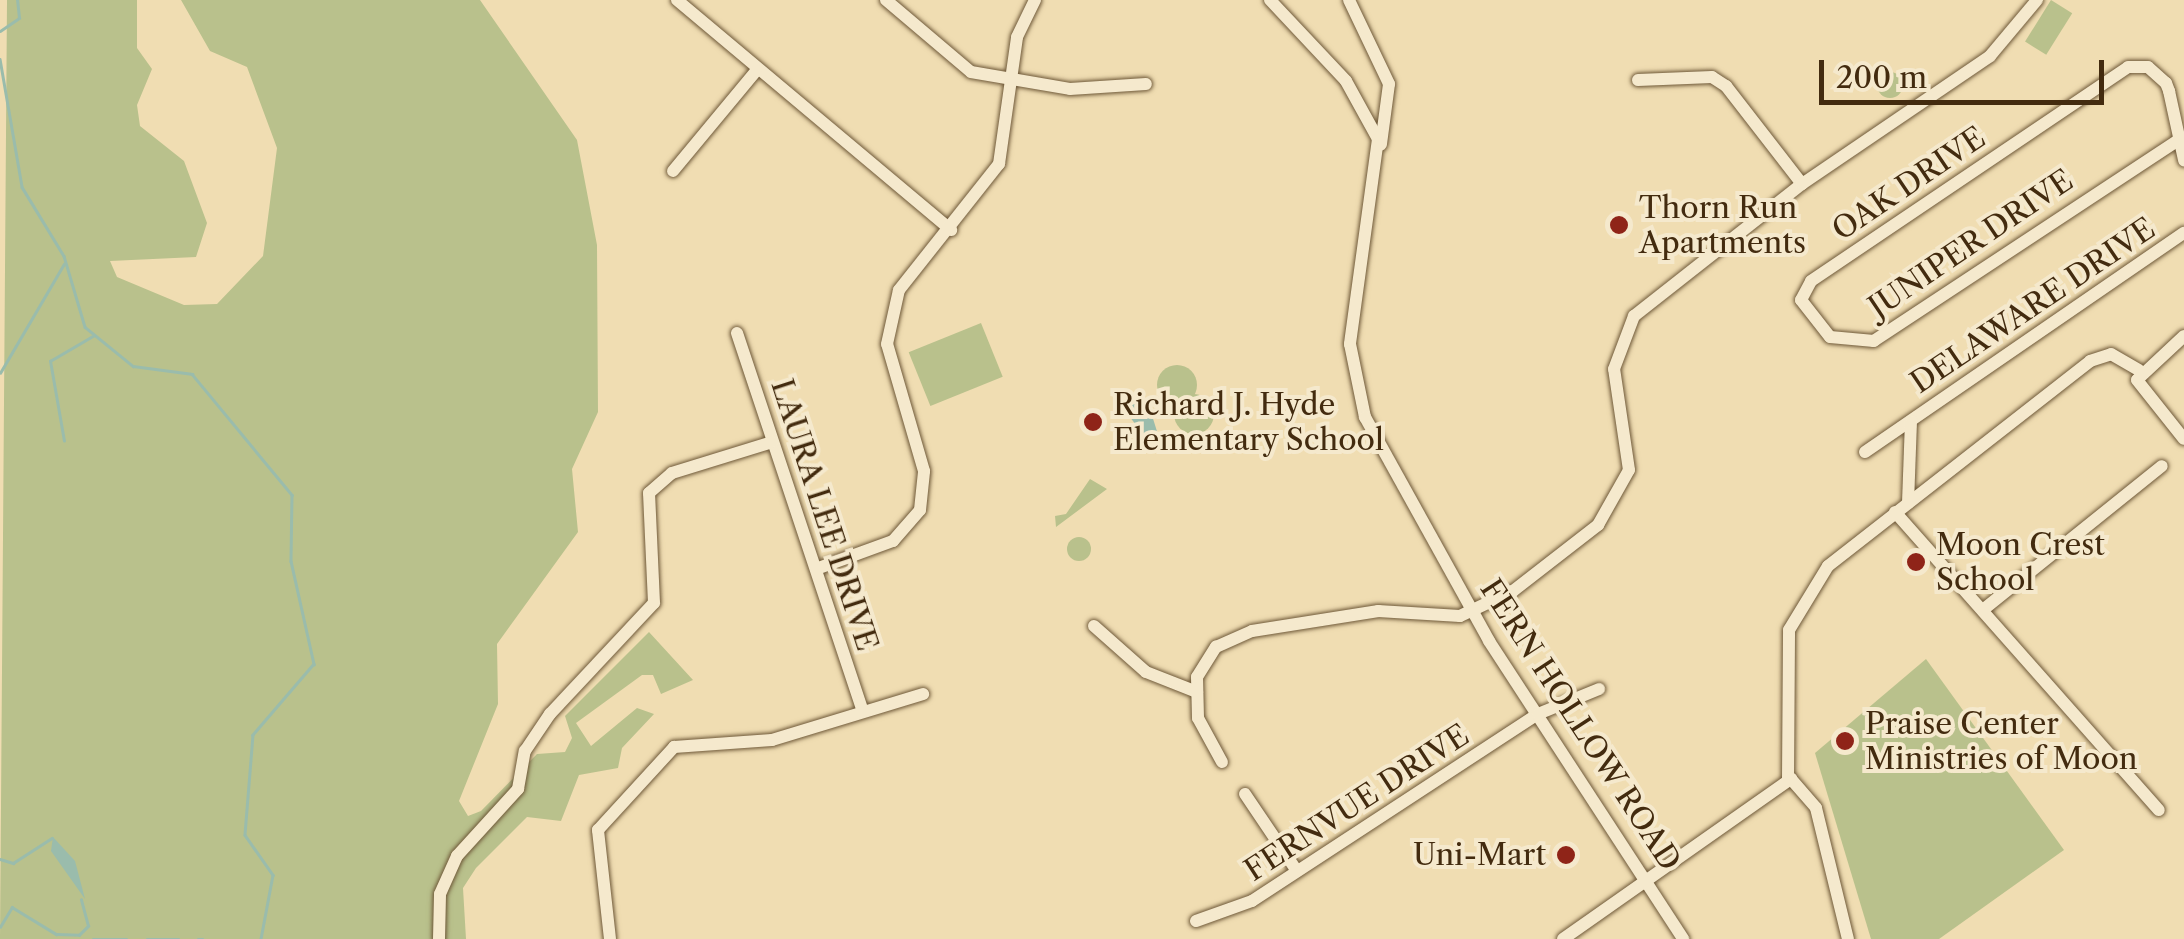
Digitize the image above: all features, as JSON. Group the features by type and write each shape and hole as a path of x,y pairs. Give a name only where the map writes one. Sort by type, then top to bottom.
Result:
{"street":[{"path":"677,0 756,72 951,230"},
{"path":"886,0 971,72 1070,90 1146,84"},
{"path":"816,570 893,541 920,510 924,472 887,344 899,290 951,230 999,164 1019,28 1035,0"},
{"name":"FERN HOLLOW ROAD","path":"1270,0 1366,110 1379,146 1354,299 1354,382 1474,611 1538,714 1650,877 1683,939"},
{"path":"1349,0 1390,100 1379,146"},
{"path":"1222,762 1198,718 1198,692 1216,648 1252,631 1378,611 1442,620 1474,611 1513,591 1617,503 1628,438 1614,369 1634,316 1802,184 1990,56 2037,0"},
{"name":"OAK DRIVE","path":"1801,296 2114,73 2154,70 2169,90 2180,140"},
{"path":"673,170 756,72"},
{"path":"1638,80 1712,77 1761,120 1802,184"},
{"path":"1366,110 1390,100"},
{"path":"2180,140 2184,160"},
{"name":"JUNIPER DRIVE","path":"1801,296 1830,337 1874,341 2180,140"},
{"name":"DELAWARE DRIVE","path":"1865,452 2184,233"},
{"name":"LAURA LEE DRIVE","path":"738,333 863,712"},
{"path":"2184,336 2140,370 2138,388 2184,439"},
{"path":"1848,939 1816,808 1788,779 1789,630 1828,566 2096,357 2118,356 2140,370"},
{"name":"DELAWARE DRIVE","path":"1908,503 1910,421"},
{"path":"440,939 440,894 457,856 518,789 525,750 650,613 648,493 672,473 772,442"},
{"path":"1984,609 2162,466"},
{"path":"1896,512 2159,810"},
{"path":"1094,626 1146,672 1198,692"},
{"name":"FERNVUE DRIVE","path":"1196,920 1252,902 1538,714 1599,689"},
{"path":"610,939 598,830 666,754 690,739 762,742 923,694"},
{"path":"1563,939 1788,779"},
{"path":"1246,794 1297,872"}],"green space":[{"path":"7,0 137,0 137,48 152,69 137,105 140,126 184,161 207,223 196,257 110,261 117,277 184,305 217,304 263,256 277,148 247,67 210,51 181,0 480,0 577,140 597,245 598,412 572,469 578,532 497,644 498,704 459,801 468,816 481,811 537,754 565,752 572,738 565,716 649,632 693,680 661,694 653,675 642,675 576,723 591,746 637,708 654,714 622,748 618,768 579,775 561,821 527,817 476,868 463,888 466,939 0,939"},
{"path":"2051,0 2072,13 2046,55 2025,42"},
{"path":"1890,72 1899,76 1903,85 1899,94 1890,98 1881,94 1877,85 1881,76"},
{"path":"981,323 1003,377 930,406 909,352"},
{"path":"1177,365 1191,371 1197,385 1191,399 1177,405 1163,399 1157,385 1163,371"},
{"path":"1194,394 1208,400 1214,414 1208,428 1194,434 1180,428 1174,414 1180,400"},
{"path":"1090,479 1107,489 1056,527 1055,516 1066,514"},
{"path":"1079,537 1088,540 1088,558 1079,561 1070,558 1067,549 1070,540"},
{"path":"1926,659 2064,850 1939,939 1871,939 1815,753"}],"shaded area":[{"path":"1131,396 1150,409 1160,441 1152,447 1119,402"},
{"path":"53,837 75,861 85,899 51,851"}],"waterway":[{"path":"0,31 19,18 17,0"},
{"path":"0,59 22,187 64,256 85,327 133,366 192,374 292,495 291,561 314,664 253,735 245,835 273,875 261,939"},
{"path":"0,373 64,264"},
{"path":"64,441 50,361 93,336"},
{"path":"0,859 13,863 52,838"},
{"path":"0,927 12,907 56,934 79,935 88,926 81,900"},
{"path":"93,939 127,939"},
{"path":"147,939 179,939"},
{"path":"198,939 203,939"}],"place":[{"name":"Thorn Run Apartments","path":"1619,225"},
{"name":"Richard J. Hyde Elementary School","path":"1093,422"},
{"name":"Moon Crest School","path":"1916,562"},
{"name":"Praise Center Ministries of Moon","path":"1845,741"},
{"name":"Uni-Mart","path":"1566,855"}]}
